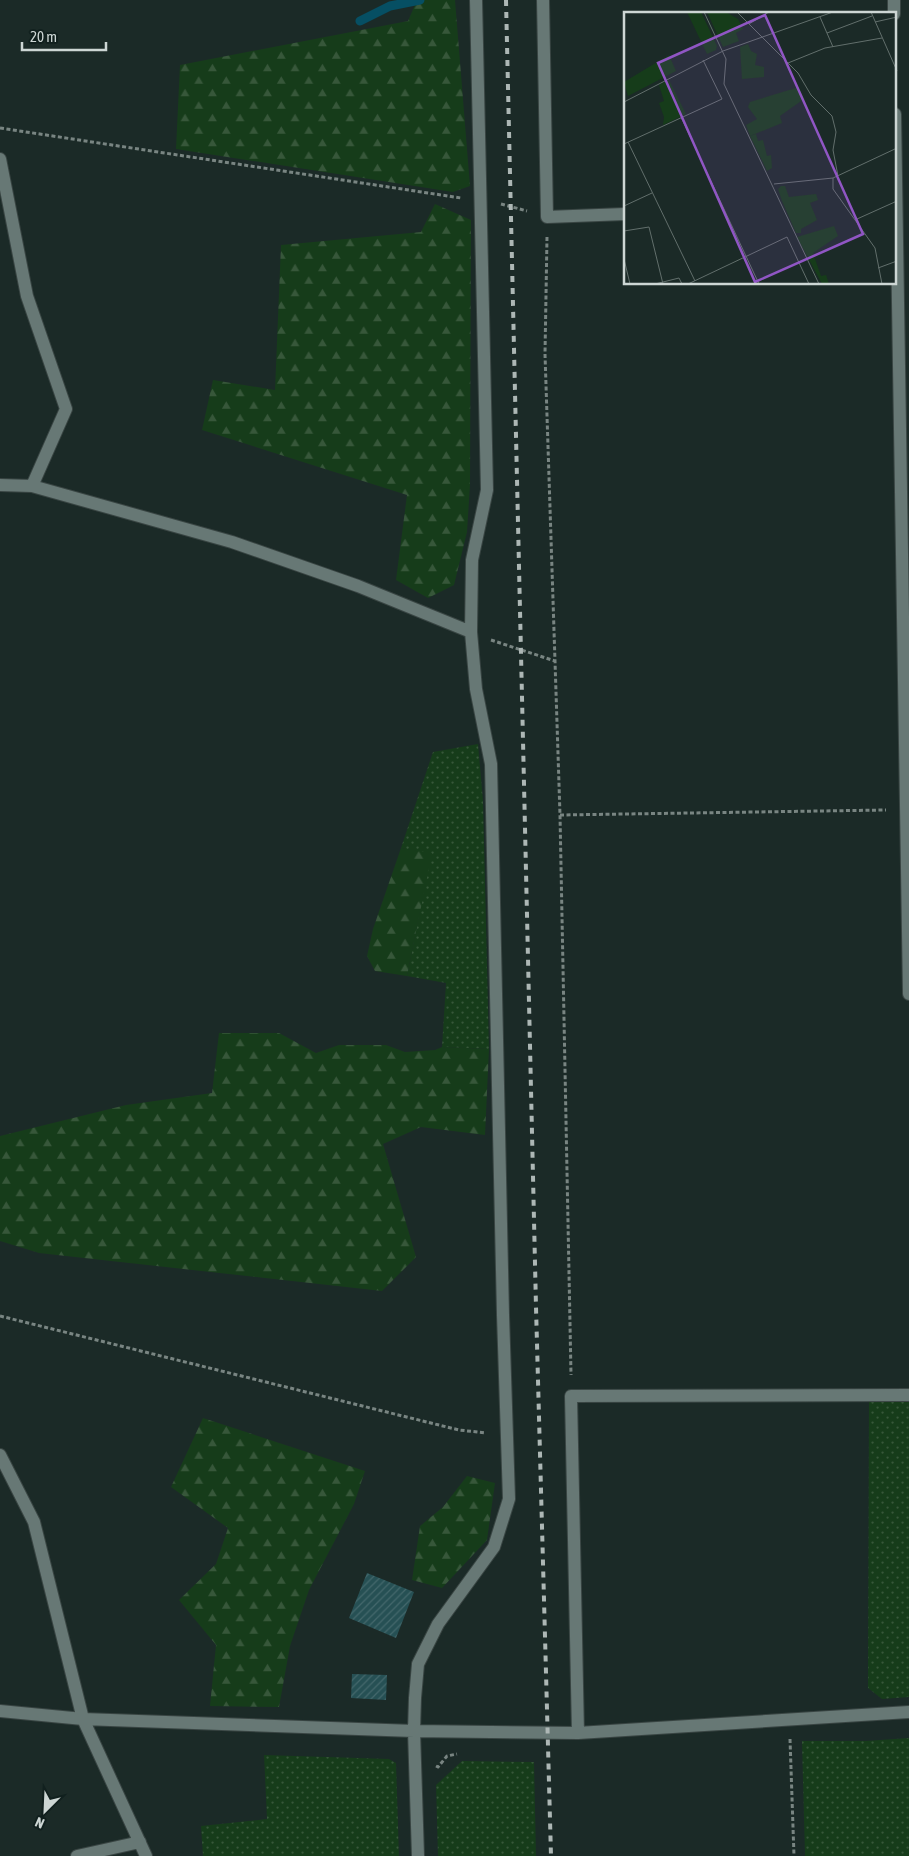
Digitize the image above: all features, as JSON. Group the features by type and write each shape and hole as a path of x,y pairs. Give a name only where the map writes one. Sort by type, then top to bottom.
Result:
{"street":[{"path":"418,1856 414,1731 418,1664 438,1624 494,1546 509,1499 491,764 476,689 471,632 472,560 486,490 476,0"},
{"path":"543,0 547,217 624,214"},
{"path":"896,132 900,205 909,994"},
{"path":"0,159 26,296 66,410 32,486"},
{"path":"0,485 32,486 232,542 358,586 471,632"},
{"path":"578,1733 571,1396 909,1395"},
{"path":"0,1455 34,1522 83,1719 146,1856"},
{"path":"0,1711 83,1719 414,1731 578,1733 909,1712"},
{"path":"77,1856 140,1842"}],"path":[{"path":"0,128 480,200 510,206 547,217 545,354 560,815 571,1396"},
{"path":"471,632 521,651 555,661"},
{"path":"560,815 906,810"},
{"path":"0,1316 459,1430 506,1436"},
{"path":"788,1721 794,1856"}],"green space":[{"path":"417,0 455,0 470,186 453,192 176,149 180,65 408,21"},
{"path":"435,204 471,220 470,485 467,532 454,585 428,598 396,580 407,495 202,430 213,380 275,390 281,245 421,232"},
{"path":"478,744 483,801 489,1049 442,1047 446,983 407,976 431,854 401,848 433,752"},
{"path":"401,848 432,853 407,976 375,971 367,956 373,929"},
{"path":"219,1033 279,1033 316,1053 339,1045 386,1045 405,1052 435,1050 442,1047 489,1049 485,1135 421,1127 383,1144 416,1257 382,1291 39,1253 0,1241 0,1136 126,1105 212,1093"},
{"path":"909,1401 909,1697 882,1699 868,1688 869,1402"},
{"path":"203,1418 365,1471 354,1504 309,1590 290,1646 279,1707 210,1706 216,1645 179,1600 216,1564 228,1528 171,1487"},
{"path":"467,1476 495,1483 487,1540 442,1588 412,1580 420,1526 443,1507"},
{"path":"909,1738 909,1856 805,1856 802,1741 866,1741"},
{"path":"264,1755 389,1759 396,1763 399,1856 203,1856 201,1826 267,1819"},
{"path":"462,1761 534,1762 536,1856 438,1856 436,1785"}],"building":[{"path":"367,1573 414,1592 396,1638 349,1618"},
{"path":"352,1674 387,1675 386,1700 351,1698"}],"waterway":[{"path":"360,21 390,6 420,0"}],"railway":[{"path":"506,0 536,1307 551,1856"}]}
